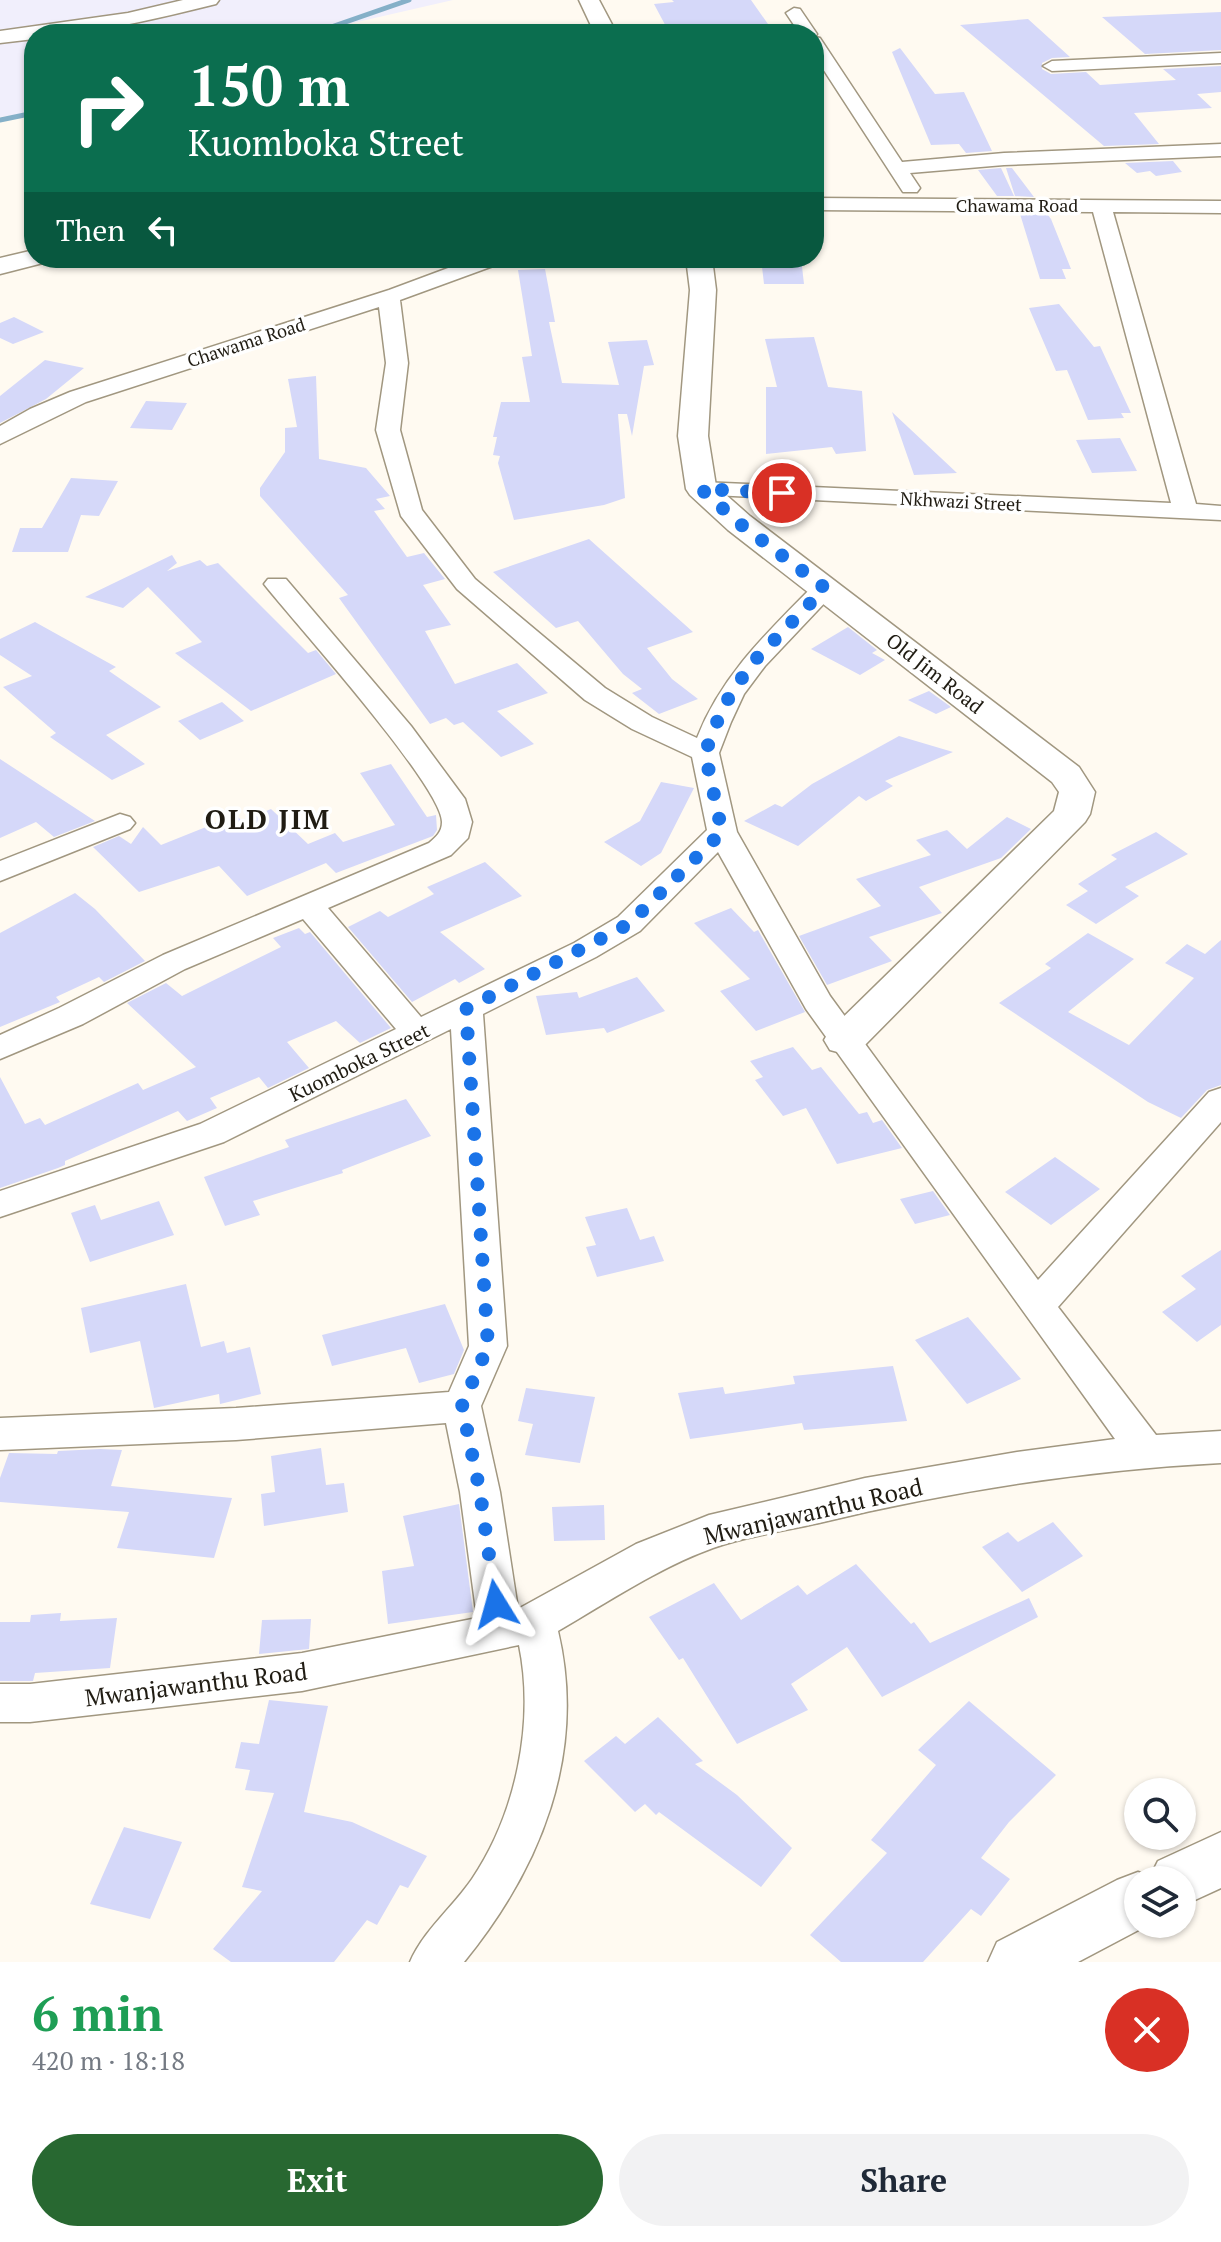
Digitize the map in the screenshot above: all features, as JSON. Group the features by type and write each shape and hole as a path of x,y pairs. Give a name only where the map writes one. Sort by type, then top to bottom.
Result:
{"street":[{"path":"92,24 209,0"},
{"path":"589,0 601,24"},
{"path":"794,13 802,24"},
{"path":"0,37 24,34"},
{"path":"824,57 900,168 919,205"},
{"path":"1052,66 1221,58"},
{"path":"900,168 1004,159 1221,150"},
{"name":"Chawama Road","path":"824,204 1221,207"},
{"path":"1101,206 1186,512"},
{"path":"0,266 24,260"},
{"name":"Chawama Road","path":"0,437 39,412 82,395 242,341 389,298 462,268"},
{"path":"700,268 703,290 700,367 693,436 701,489"},
{"path":"389,298 397,363 388,430 410,511 466,584 595,694 642,723 705,753"},
{"name":"Nkhwazi Street","path":"701,489 1221,513"},
{"name":"Old Jim Road","path":"701,489 739,523 1066,775 1077,792 1072,814 845,1040"},
{"path":"0,1048 71,1016 174,962 310,907 440,849 453,838 457,822 450,799 401,732 277,584"},
{"path":"825,588 755,660 731,693 705,753 722,832 817,1001 1037,1306 1146,1451"},
{"path":"0,872 120,823"},
{"name":"Kuomboka Street","path":"0,1204 212,1133 466,1009 629,924 722,832"},
{"path":"310,907 417,1033"},
{"path":"434,1962 489,1893 515,1840 537,1770 547,1713 545,1666 518,1628 480,1492 462,1406 488,1346 466,1009"},
{"path":"1037,1306 1221,1100"},
{"path":"0,1434 236,1424 462,1406"},
{"name":"Mwanjawanthu Road","path":"0,1703 30,1703 302,1672 518,1628 651,1556 709,1532 865,1495 1017,1468 1146,1451 1221,1447"},
{"path":"1196,1871 1221,1859"},
{"path":"1018,1962 1124,1907"}],"shaded area":[{"path":"0,0 453,0 349,24 24,24 24,113 0,117"}],"building":[{"path":"672,0 751,0 768,24 665,24 654,4 674,2"},
{"path":"1221,12 1221,50 1145,54 1102,17"},
{"path":"1028,19 1070,57 1052,58 1042,63 1042,69 1051,74 1086,72 1100,85 1176,80 1163,69 1221,66 1221,92 1197,94 1212,108 1134,113 1159,144 1104,146 960,25"},
{"path":"900,48 935,94 964,92 992,151 966,153 959,144 931,145 892,52"},
{"path":"1173,161 1182,172 1156,176 1150,171 1137,173 1125,163"},
{"path":"1001,168 1014,196 997,196 978,170"},
{"path":"1006,168 1012,168 1034,197 1015,196"},
{"path":"1020,214 1048,215 1051,219 1071,269 1062,269 1066,279 1040,279"},
{"path":"762,268 802,268 804,284 764,284"},
{"path":"545,269 555,322 549,322 562,383 619,385 608,342 647,340 654,365 644,366 632,436 627,414 618,414 625,498 604,505 514,520 498,463 500,456 493,455 497,437 493,437 501,402 530,402 522,357 532,356 518,270"},
{"path":"1059,304 1094,347 1100,346 1131,413 1121,413 1124,418 1088,420 1067,370 1056,371 1029,308"},
{"path":"14,317 44,332 13,344 0,338 0,323"},
{"path":"814,337 828,387 862,391 866,451 836,454 832,447 766,454 766,387 777,387 765,339"},
{"path":"45,360 84,368 46,399 0,423 0,396"},
{"path":"316,376 319,459 366,468 390,496 376,499 385,509 374,511 407,557 424,553 445,579 423,585 451,625 425,631 455,684 517,663 548,693 497,711 534,744 501,757 463,722 454,725 446,718 430,724 339,598 348,595 260,496 260,488 285,452 285,428 297,427 288,379"},
{"path":"146,401 187,403 172,430 130,428"},
{"path":"892,412 957,473 914,475"},
{"path":"1120,438 1137,471 1092,473 1076,440"},
{"path":"71,478 118,481 99,516 81,515 68,552 12,552 20,528 42,528"},
{"path":"589,539 693,632 647,648 672,679 698,699 659,714 632,693 642,689 623,674 578,621 556,628 493,572"},
{"path":"172,555 177,563 167,571 200,560 207,566 218,563 308,653 316,650 336,674 251,711 175,653 202,642 148,587 123,608 85,597"},
{"path":"35,622 116,667 109,671 161,707 106,735 145,764 112,780 50,737 56,733 3,687 32,676 0,655 0,639"},
{"path":"848,627 877,650 872,653 885,660 860,675 811,649"},
{"path":"929,691 951,707 936,714 908,700"},
{"path":"222,702 244,721 200,740 178,721"},
{"path":"899,736 953,752 885,781 893,786 866,801 859,796 798,846 744,821 775,804 782,807 812,784"},
{"path":"0,759 95,821 54,837 36,822 0,838"},
{"path":"391,764 427,817 436,815 437,830 433,836 336,873 326,863 247,896 219,866 139,892 93,847 119,836 131,844 143,827 161,845 236,815 242,821 271,809 308,844 335,833 343,842 395,825 360,773"},
{"path":"661,782 694,788 661,853 641,866 604,842 640,821"},
{"path":"1007,817 1031,829 1001,858 919,887 942,913 869,937 892,961 827,985 799,936 881,906 856,879 931,855 916,840 947,830 967,849"},
{"path":"1156,832 1188,854 1125,887 1139,896 1096,924 1066,905 1088,891 1078,884 1117,859 1111,855"},
{"path":"485,862 522,896 440,932 485,969 459,983 455,979 412,1002 348,927 380,911 388,917 434,894 427,887"},
{"path":"75,893 95,909 145,961 104,982 99,977 56,997 60,1002 0,1027 0,933"},
{"path":"731,908 754,932 758,930 805,1012 756,1031 720,991 750,979 694,923"},
{"path":"299,928 305,934 310,932 391,1028 360,1043 336,1021 287,1042 309,1068 268,1088 259,1077 210,1098 217,1108 187,1121 178,1111 65,1161 65,1165 0,1188 0,1077 25,1124 40,1118 45,1125 138,1083 143,1090 196,1067 127,1003 166,983 182,996 281,947 273,938"},
{"path":"1088,933 1134,959 1068,1012 1129,1045 1194,978 1165,963 1187,944 1205,954 1221,940 1221,1085 1207,1090 1181,1118 1148,1102 999,1003 1051,968 1045,964"},
{"path":"637,977 665,1011 607,1033 604,1028 546,1035 536,996 577,992 579,998"},
{"path":"793,1047 812,1070 821,1067 859,1114 867,1112 873,1123 882,1120 902,1148 837,1164 806,1108 783,1116 755,1080 763,1077 750,1061"},
{"path":"406,1099 431,1136 342,1170 343,1173 253,1201 260,1215 225,1226 204,1177 289,1147 285,1140"},
{"path":"1055,1157 1100,1189 1051,1225 1005,1192"},
{"path":"933,1191 950,1215 915,1224 900,1199"},
{"path":"159,1201 174,1235 90,1262 71,1213 95,1205 101,1220"},
{"path":"627,1208 640,1240 654,1236 664,1261 597,1277 586,1247 596,1245 585,1217"},
{"path":"1221,1250 1221,1325 1197,1342 1162,1312 1196,1289 1181,1276"},
{"path":"186,1284 201,1347 224,1341 227,1353 250,1347 261,1394 220,1404 219,1394 154,1408 140,1341 90,1353 81,1308"},
{"path":"445,1304 464,1350 454,1374 419,1383 406,1348 332,1366 322,1335"},
{"path":"968,1317 1021,1379 967,1404 915,1340"},
{"path":"893,1366 907,1421 804,1430 802,1423 690,1439 678,1393 723,1387 725,1394 795,1384 793,1376"},
{"path":"526,1388 595,1397 580,1463 525,1455 533,1424 518,1421"},
{"path":"321,1448 326,1485 344,1483 348,1512 264,1526 261,1494 275,1492 271,1456"},
{"path":"122,1450 111,1486 232,1498 214,1558 117,1548 129,1512 0,1502 0,1478 9,1453 57,1454 58,1451"},
{"path":"459,1504 473,1612 388,1624 382,1571 414,1566 403,1516"},
{"path":"604,1505 605,1540 554,1541 552,1507"},
{"path":"1053,1522 1083,1556 1022,1592 982,1547 1008,1532 1018,1542"},
{"path":"856,1564 911,1624 914,1622 930,1643 1029,1598 1038,1617 882,1697 847,1647 791,1684 808,1710 737,1744 683,1658 679,1660 649,1617 714,1583 741,1620 798,1585 807,1595"},
{"path":"61,1613 60,1621 117,1618 110,1668 35,1673 33,1681 0,1681 0,1622 30,1622 31,1615"},
{"path":"311,1619 309,1649 259,1654 262,1620"},
{"path":"269,1700 328,1706 304,1812 352,1822 427,1856 408,1888 400,1885 377,1925 367,1920 334,1962 231,1962 213,1949 262,1891 242,1887 274,1793 245,1790 250,1770 235,1768 241,1742 259,1744"},
{"path":"969,1701 1056,1775 1009,1822 981,1858 1010,1879 981,1916 971,1909 923,1962 841,1962 810,1935 887,1853 871,1840 936,1765 918,1750"},
{"path":"658,1717 703,1761 695,1764 737,1795 792,1848 761,1887 659,1812 656,1815 645,1804 635,1812 584,1761 616,1736 625,1744"},
{"path":"124,1827 182,1842 150,1919 90,1904"}],"waterway":[{"path":"340,24 409,0"},
{"path":"0,120 24,115"}],"district":[{"name":"OLD JIM","path":"268,818"}],"route":[{"path":"496,1604 480,1492 462,1406 488,1346 466,1009 585,950 629,924 670,887 722,832 705,753 717,722 731,693 755,660 825,588 739,523 701,489 782,493"}]}
